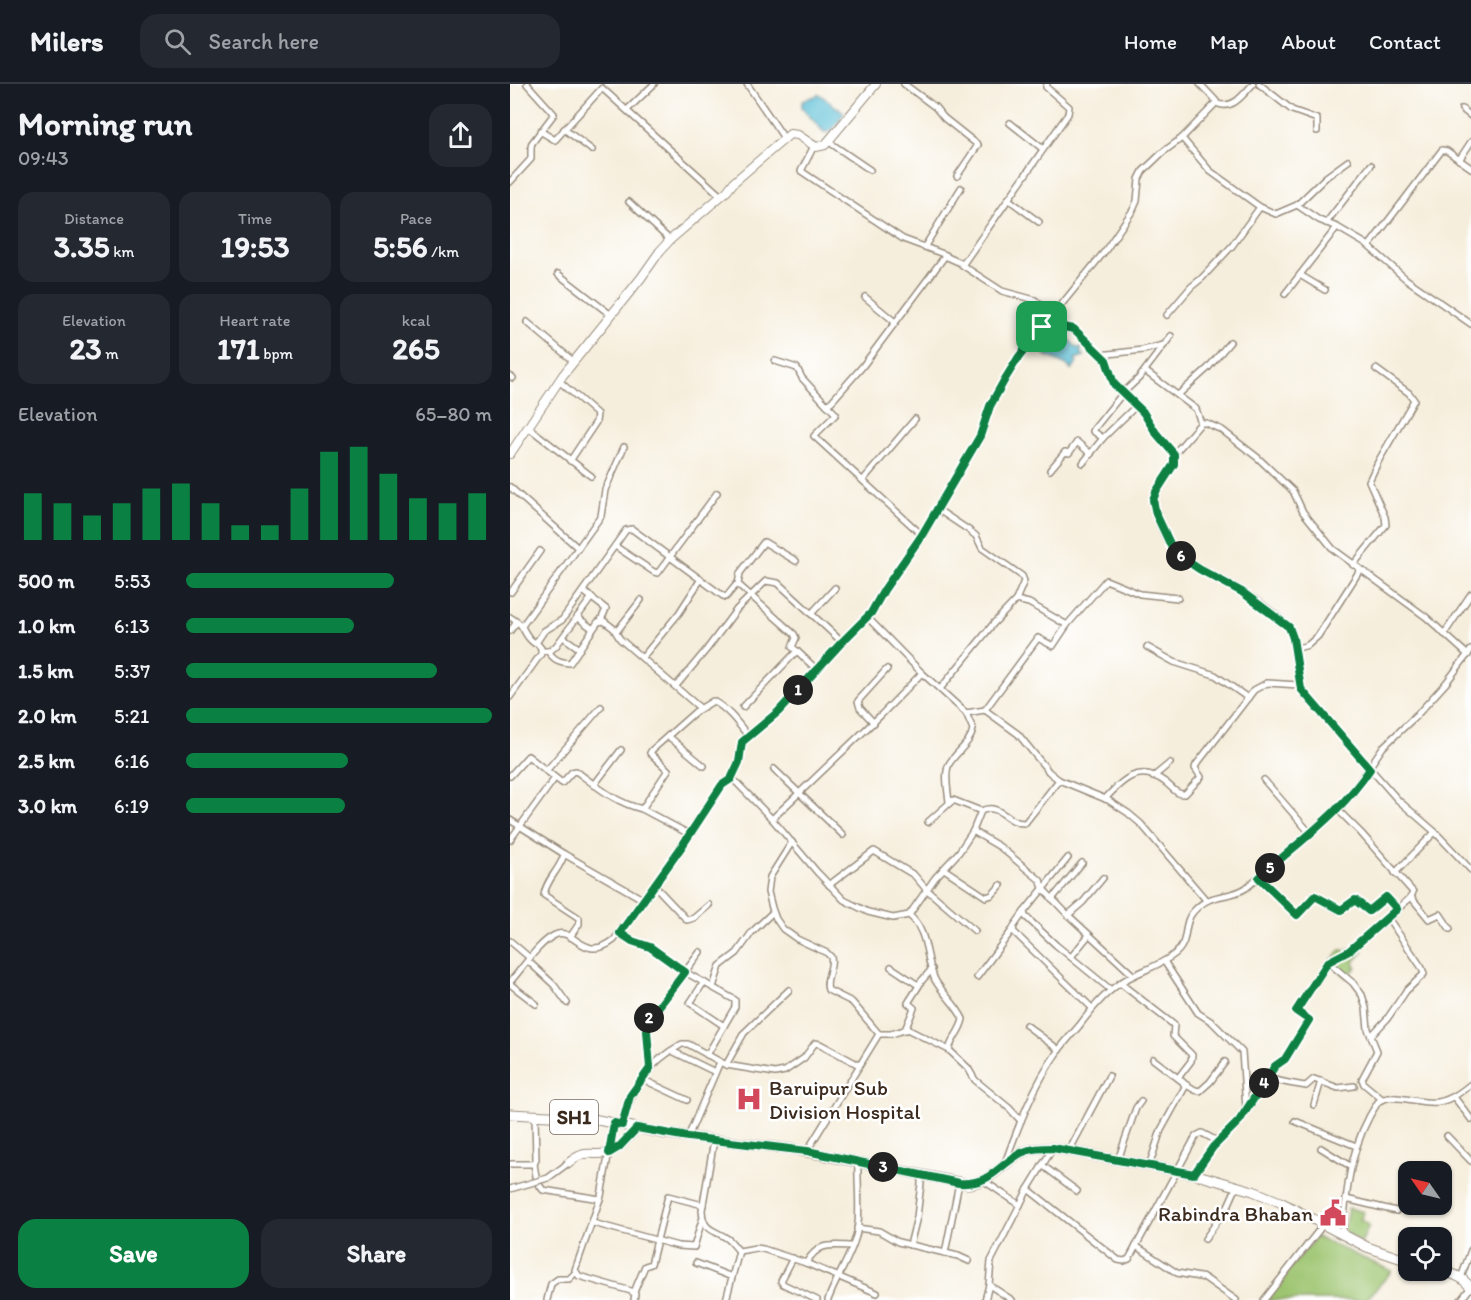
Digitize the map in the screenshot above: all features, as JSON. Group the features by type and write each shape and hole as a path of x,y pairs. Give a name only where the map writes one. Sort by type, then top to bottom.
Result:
{"main road":[{"path":"511,451 573,361 670,240 790,134 798,135 814,146 822,147 829,142 876,84"},
{"name":"SH1","path":"510,1114 573,1116 688,1137 807,1151 959,1183 976,1184 984,1181"},
{"path":"567,1164 577,1156 588,1152 609,1153 619,1147 637,1128"},
{"path":"984,1181 1026,1151 1041,1148 1069,1150 1194,1174 1268,1196 1342,1236 1398,1258"},
{"path":"1452,1274 1471,1287"}],"street":[{"path":"510,182 531,159 531,147 554,114 527,84"},
{"path":"627,110 654,84"},
{"path":"747,84 784,138"},
{"path":"904,84 934,106 944,118 978,145 957,176"},
{"path":"962,265 1070,109 1047,89 1047,84"},
{"path":"1200,84 1216,103 1224,106 1240,98 1253,84"},
{"path":"1259,84 1292,110 1317,119 1317,131"},
{"path":"540,131 554,140 600,88 721,196"},
{"path":"536,1004 510,983 555,934 560,933 587,947 599,949 607,946 620,933 722,785 731,779 739,762 740,747 748,736 778,712 842,642 868,618 922,535 981,433 990,406 1018,358 1106,250 1133,210 1137,201 1139,179 1143,171 1182,138 1216,103"},
{"path":"1462,110 1471,116"},
{"path":"1010,123 1043,149"},
{"path":"564,129 592,150"},
{"path":"1182,138 1210,171 1260,207 1280,214 1297,204 1347,160"},
{"path":"829,142 870,170"},
{"path":"1459,160 1471,142"},
{"path":"814,146 801,171 903,239 946,255 1002,291 1035,300 1052,316"},
{"path":"1369,246 1442,150 1446,150 1471,168"},
{"path":"1326,223 1371,165"},
{"path":"926,246 961,188"},
{"path":"1008,199 1039,222"},
{"path":"629,202 670,240"},
{"path":"1297,204 1313,217 1337,226 1369,246 1406,279 1471,324"},
{"path":"1167,315 1191,286 1202,278 1232,246 1260,207"},
{"path":"1285,294 1337,226"},
{"path":"827,405 862,367 946,255"},
{"path":"558,274 612,315"},
{"path":"1300,275 1325,290"},
{"path":"865,297 896,322"},
{"path":"527,322 573,361"},
{"path":"1042,327 1047,330 1058,326 1074,329 1108,364 1114,384 1137,405 1174,454 1174,464 1153,500 1156,514 1172,548 1184,559 1242,592 1287,625 1294,649 1299,685 1305,695 1407,809 1435,832 1470,867"},
{"path":"1103,438 1093,430 1123,393 1145,371 1171,336"},
{"path":"1178,395 1215,360 1230,342"},
{"path":"1100,355 1164,345"},
{"path":"775,361 797,369 806,383 836,414 814,436 922,535"},
{"path":"1353,565 1386,525 1385,517 1369,481 1414,400 1409,393 1376,369"},
{"path":"1145,371 1198,411 1201,423"},
{"path":"559,381 597,414 596,422 570,461"},
{"path":"1083,463 1103,438 1137,405"},
{"path":"863,480 915,419"},
{"path":"1003,1167 1034,1093 1059,1050 1092,1008 1120,983 1164,961 1183,946 1189,918 1194,910 1206,900 1241,891 1338,810 1354,792 1383,747 1423,710 1469,652 1328,544 1302,512 1293,491 1263,462 1222,430 1201,423"},
{"path":"1174,454 1201,423"},
{"path":"528,427 591,477"},
{"path":"1050,470 1065,452 1069,453 1077,442 1090,454"},
{"path":"510,631 519,624 601,516 605,490 624,447"},
{"path":"510,487 578,548"},
{"path":"615,546 656,573 661,572 717,493"},
{"path":"937,509 970,531 976,536 982,548 1022,576 1024,581 1016,600 940,689"},
{"path":"536,642 544,631 562,620 626,530 632,529 726,597 738,584 740,573 764,542 796,561"},
{"path":"510,592 540,551"},
{"path":"1294,649 1308,645 1318,636 1360,570"},
{"path":"642,657 679,613 701,579"},
{"path":"966,713 985,710 1038,638 1053,646 1106,580 1140,594 1178,598"},
{"path":"676,686 707,650 737,609 766,582 778,583 842,642"},
{"path":"738,584 794,634 796,638 792,647 817,670"},
{"path":"812,614 834,588"},
{"path":"510,617 519,624 524,635 536,642 552,657 560,662 570,663 601,620 606,609 583,591"},
{"path":"1444,634 1471,594"},
{"path":"510,697 545,651 553,648 563,637 592,597"},
{"path":"615,631 641,600"},
{"path":"1016,600 1029,603 1067,626"},
{"path":"577,617 593,629"},
{"path":"868,618 921,672 966,713 973,733 947,770 949,802"},
{"path":"601,620 700,708"},
{"path":"563,637 580,649"},
{"path":"1147,647 1174,662 1217,676 1248,698"},
{"path":"743,707 797,651"},
{"path":"874,723 860,708 858,701 886,669"},
{"path":"772,819 874,723 921,672"},
{"path":"1105,799 1121,781 1137,774 1163,780 1180,794 1185,794 1201,778 1195,768 1196,765 1258,687 1267,683 1299,685"},
{"path":"642,809 667,773 666,768 650,753 700,708 713,701 717,703 733,717 748,736"},
{"path":"546,771 601,707"},
{"path":"985,710 1018,734 1048,772 1059,780 1122,808 1141,824 1206,900"},
{"path":"668,736 704,766"},
{"path":"594,785 621,750"},
{"path":"510,776 528,756 562,783 576,771 623,803 642,809 689,834"},
{"path":"1153,777 1170,763"},
{"path":"774,770 843,835"},
{"path":"510,840 555,778"},
{"path":"731,779 736,781 772,819 844,900 868,912 893,918 909,915 915,919 924,936 934,978 963,1019 962,1027 949,1046 949,1050"},
{"path":"928,822 949,802 956,800 981,811 994,809 1017,823 1024,823 1059,780"},
{"path":"1264,780 1310,833"},
{"path":"1194,1174 1233,1128 1275,1066 1285,1059 1309,1020 1296,1011 1328,962 1349,951 1411,897 1413,890 1338,810"},
{"path":"909,915 926,889 952,861 973,831 981,811"},
{"path":"510,820 644,900"},
{"path":"973,831 1008,853 1040,880 1044,890 1052,899 1133,975"},
{"path":"1395,873 1435,832"},
{"path":"792,842 770,877 768,892 773,912 783,929 831,957 833,962 826,983 828,990 852,1002 879,1034 912,1031 949,1050 968,1068 975,1080 1021,1121"},
{"path":"829,885 874,851 914,875 926,889 975,930"},
{"path":"564,854 545,888 544,895 579,918 579,924 570,937"},
{"path":"977,977 1024,912 1068,858"},
{"path":"1052,899 1082,863"},
{"path":"944,869 986,897 992,895 1001,885"},
{"path":"1068,915 1083,902 1103,878"},
{"path":"1259,878 1297,915 1315,896 1338,910 1355,900 1369,911 1386,897 1397,909"},
{"path":"654,885 687,920 694,918 709,905"},
{"path":"1411,897 1429,919 1440,914 1450,929"},
{"path":"713,987 720,966 737,953 752,932 773,912"},
{"path":"1024,912 1027,920 1111,990"},
{"path":"1371,1036 1388,1019 1406,991 1424,974 1388,918"},
{"path":"1013,929 1092,1008"},
{"path":"620,933 632,941 650,947 685,972 732,998 736,1003 707,1055"},
{"path":"1071,957 1089,935"},
{"path":"510,941 554,985 567,1002"},
{"path":"650,1068 647,1031 650,1018 700,952"},
{"path":"1164,961 1195,1010 1212,1022 1242,1052 1246,1109"},
{"path":"1328,962 1353,983 1362,995 1371,1036 1377,1048 1377,1054 1364,1073 1363,1082 1382,1099"},
{"path":"891,967 916,985 920,984"},
{"path":"905,1030 914,1008 908,1003 932,969"},
{"path":"704,982 690,1003 724,1026"},
{"path":"1120,983 1174,1025 1173,1036 1192,1054 1191,1060 1178,1078"},
{"path":"688,1137 715,1072 744,1033 789,990"},
{"path":"1026,1025 1059,1050"},
{"path":"807,1151 879,1034"},
{"path":"547,1300 551,1284 558,1279 569,1280 576,1272 576,1266 593,1224 600,1199 609,1153 630,1096 650,1068 672,1051 682,1044 688,1044 723,1063 775,1073 785,1071 804,1059 815,1043 859,1065"},
{"path":"672,1051 715,1072"},
{"path":"1153,1059 1185,1084 1200,1091 1225,1062"},
{"path":"1069,1150 1109,1076"},
{"path":"1267,1077 1295,1085 1306,1086 1314,1079 1338,1088 1354,1086"},
{"path":"642,1079 687,1100"},
{"path":"1314,1105 1321,1081"},
{"path":"1149,1166 1159,1135 1185,1084"},
{"path":"1342,1236 1350,1166 1356,1146 1375,1107 1382,1099 1440,1102 1454,1097 1471,1084"},
{"path":"1454,1097 1471,1119"},
{"path":"1118,1160 1136,1108 1142,1101"},
{"path":"535,1114 536,1160 534,1164 537,1182 543,1190 600,1199"},
{"path":"1295,1120 1356,1146"},
{"path":"1028,1189 1118,1260 1124,1261 1129,1259 1198,1134 1202,1133 1219,1142"},
{"path":"1448,1136 1471,1161"},
{"path":"593,1224 678,1246 694,1247 702,1220 714,1140"},
{"path":"985,1300 991,1261 1028,1189 1053,1148"},
{"path":"1321,1148 1350,1166"},
{"path":"828,1300 836,1277 849,1256 857,1228 858,1162"},
{"path":"510,1164 534,1164"},
{"path":"510,1189 548,1178 567,1164"},
{"path":"1042,1165 1077,1191"},
{"path":"910,1245 917,1217 922,1175"},
{"path":"984,1181 1020,1205"},
{"path":"945,1253 959,1183"},
{"path":"1205,1239 1228,1206 1237,1186"},
{"path":"634,1300 634,1292 645,1266 651,1264 668,1196 703,1205"},
{"path":"1346,1199 1396,1211"},
{"path":"702,1220 709,1229 728,1239 739,1251"},
{"path":"1264,1300 1323,1225"},
{"path":"857,1228 879,1231 898,1242 969,1261"},
{"path":"806,1263 821,1246 852,1246"},
{"path":"1136,1246 1177,1273 1205,1278 1236,1300"},
{"path":"739,1251 756,1248 793,1258 877,1293"},
{"path":"1461,1278 1471,1250"},
{"path":"726,1300 739,1251"},
{"path":"793,1258 782,1278 783,1284 817,1300"},
{"path":"696,1263 732,1277"},
{"path":"576,1272 579,1276 634,1292"},
{"path":"989,1285 1012,1300"},
{"path":"1461,1300 1471,1287"}],"green space":[{"path":"1359,946 1363,952 1354,962 1356,967 1347,978 1331,961 1341,950 1346,951"},
{"path":"1348,1208 1364,1212 1360,1220 1369,1225 1361,1243 1344,1231"},
{"path":"1316,1237 1392,1271 1366,1300 1268,1300 1266,1298"}],"water":[{"path":"819,94 844,113 834,128 828,132 824,132 802,108 802,102"},
{"path":"1057,328 1077,348 1082,348 1080,353 1084,356 1075,359 1077,363 1071,370 1067,365 1044,354 1049,333"}],"place":[{"name":"Baruipur Sub Division Hospital","path":"749,1099"},
{"name":"Rabindra Bhaban","path":"1333,1213"}],"route":[{"path":"1058,326 1074,329 1107,362 1114,384 1143,412 1156,433 1174,454 1174,464 1153,500 1156,514 1172,548 1199,569 1242,592 1289,627 1293,638 1301,689 1370,769 1338,810 1259,878 1297,915 1315,896 1338,910 1355,900 1369,911 1383,897 1387,897 1397,909 1349,951 1328,962 1296,1011 1309,1020 1285,1059 1277,1063 1239,1121 1213,1147 1194,1174 1053,1148 1041,1148 1019,1154 984,1181 968,1184 826,1154 666,1134 637,1128 619,1147 609,1153 614,1123 622,1125 630,1096 650,1068 647,1031 650,1018 685,972 650,947 632,941 620,933 722,785 731,779 739,762 742,742 778,712 871,613 884,590 914,549 980,436 989,415 990,406 1005,379 1042,327 1047,330 1058,326"}]}
